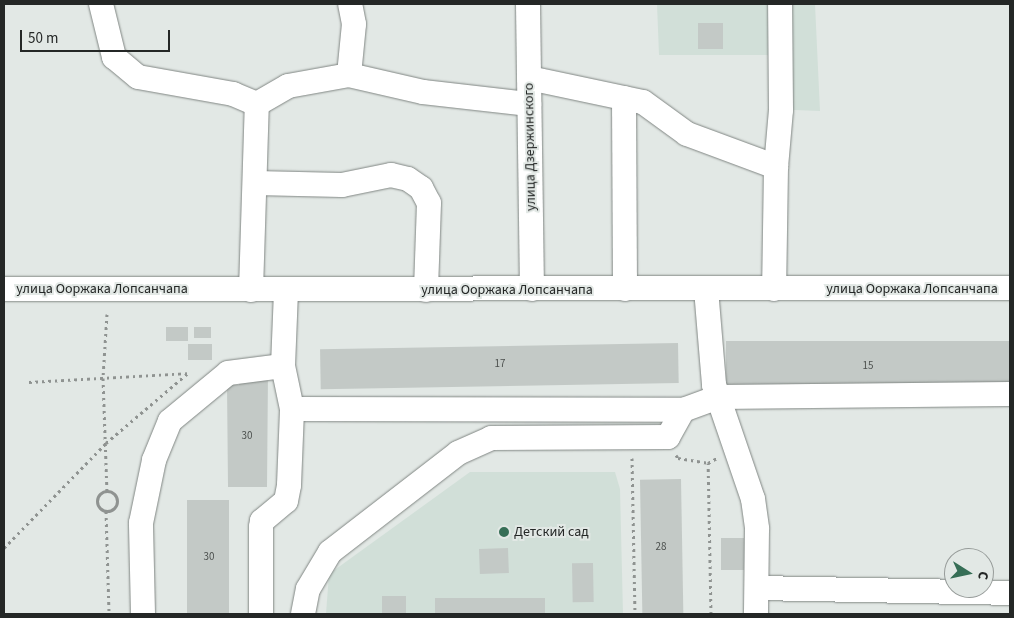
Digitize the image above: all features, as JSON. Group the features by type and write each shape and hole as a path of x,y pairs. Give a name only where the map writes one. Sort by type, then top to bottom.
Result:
{"street":[{"path":"101,4 114,57 138,78 232,94 257,104"},
{"path":"348,75 354,24 350,4"},
{"name":"улица Дзержинского","path":"528,4 532,289"},
{"path":"774,289 776,167 781,110 780,4"},
{"path":"257,104 288,86 348,75 423,92 529,104"},
{"path":"529,78 642,102 687,134 776,167"},
{"path":"624,98 625,289"},
{"path":"251,290 257,104"},
{"path":"255,183 342,185 391,175 408,179 421,188 429,203 426,290"},
{"name":"улица Ооржака Лопсанчапа","path":"4,289 1010,288"},
{"path":"706,289 714,386 753,499 757,529 756,614"},
{"path":"261,614 262,521 286,501 292,409 283,366 286,290"},
{"path":"144,614 141,523 154,460 170,421 228,373 283,366"},
{"path":"292,409 683,410 718,397 1010,394"},
{"path":"303,614 308,589 330,552 458,453 491,438 668,437 683,410"},
{"path":"756,588 1010,593"}],"path":[{"path":"107,314 103,378 107,491"},
{"path":"4,548 106,443 188,373 29,382"},
{"path":"632,437 635,614"},
{"path":"668,437 678,458 708,463 736,449"},
{"path":"708,463 711,614"},
{"path":"107,491 114,494 117,502 113,509 106,511 100,508 97,502 100,494 107,491"},
{"path":"106,511 109,614"}],"shaded area":[{"path":"657,4 815,4 820,111 770,109 771,55 659,55"},
{"name":"Детский сад","path":"470,472 615,472 620,489 623,614 326,614 329,574"}],"building":[{"path":"698,23 723,23 723,49 698,49"},
{"path":"166,327 188,327 188,341 166,341"},
{"path":"194,327 211,327 211,338 194,338"},
{"path":"726,341 1010,341 1010,386 726,386"},
{"path":"678,343 679,383 321,389 320,349"},
{"path":"188,344 212,344 212,360 188,360"},
{"path":"238,373 268,373 267,487 228,487 227,385 239,385"},
{"path":"681,479 683,614 642,614 640,480"},
{"path":"187,500 229,500 229,614 187,614"},
{"path":"721,538 744,538 744,570 721,570"},
{"path":"508,548 509,573 480,574 479,549"},
{"path":"572,563 593,563 594,602 573,602"},
{"path":"382,596 406,596 406,614 382,614"},
{"path":"435,598 545,598 545,614 435,614"}],"place":[{"name":"Детский сад","path":"504,532"}]}
